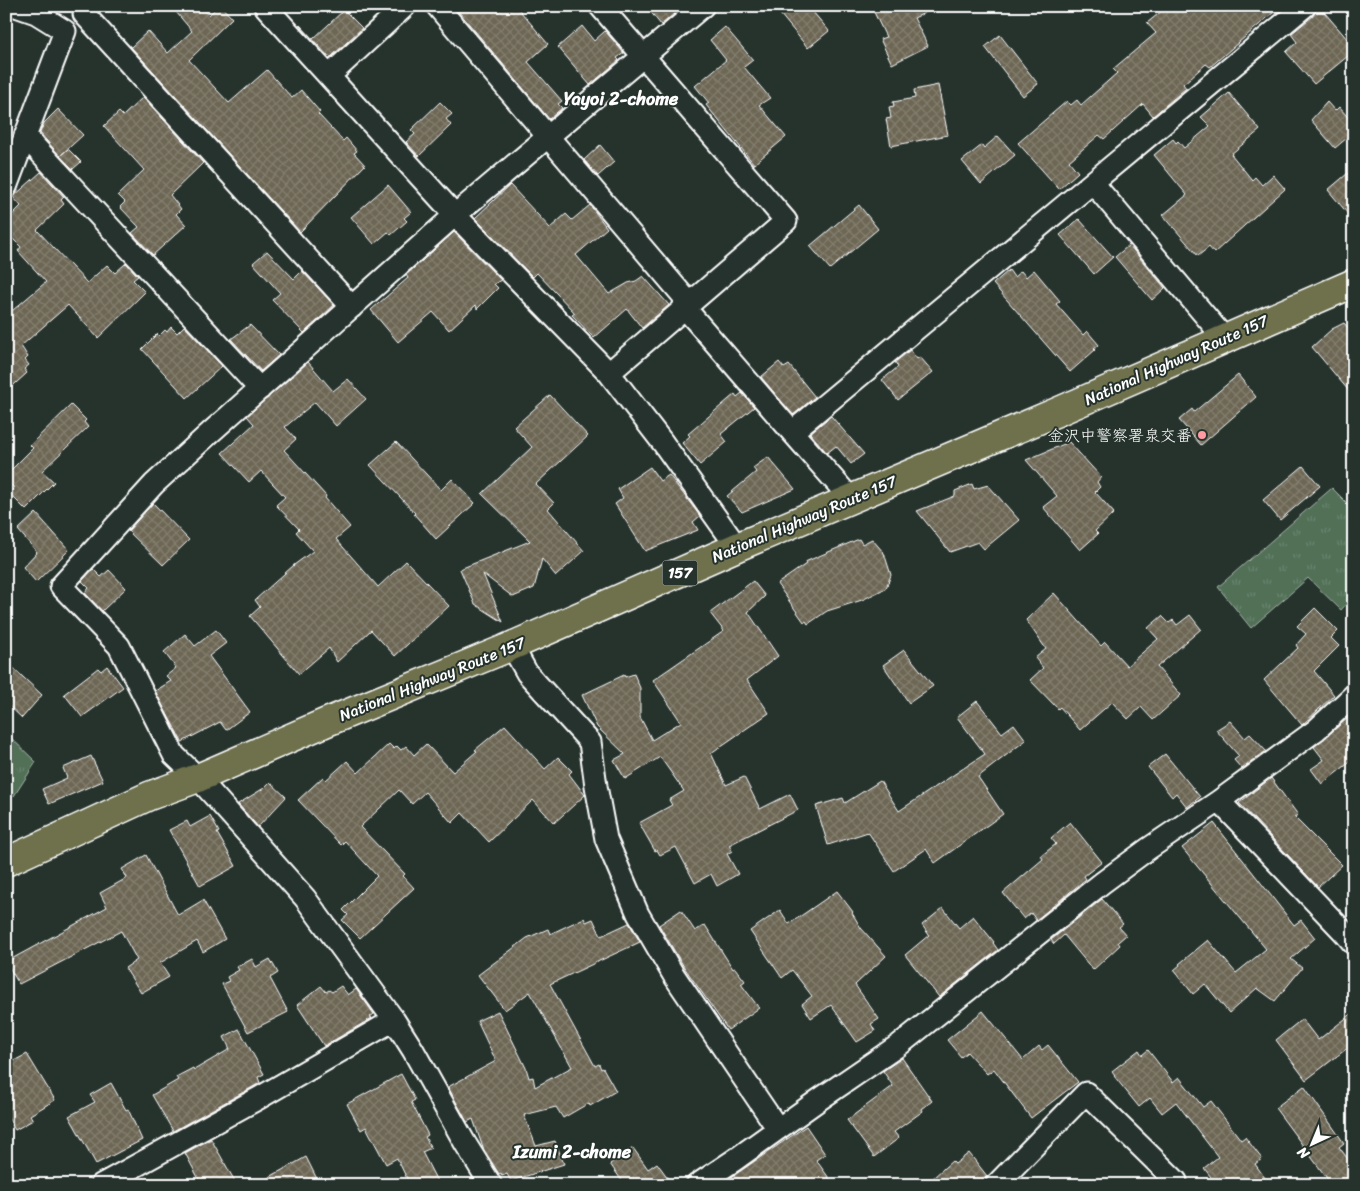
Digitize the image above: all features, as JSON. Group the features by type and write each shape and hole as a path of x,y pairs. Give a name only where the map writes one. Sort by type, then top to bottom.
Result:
{"highway":[{"name":"National Highway Route 157","path":"6,862 149,796 198,778 327,722 512,646 737,547 1057,412 1354,283"}],"street":[{"path":"6,187 65,31 36,12 16,6"},
{"path":"265,6 455,215 609,373 663,443 737,547"},
{"path":"329,76 405,6"},
{"path":"437,6 685,298 684,307 851,499"},
{"path":"600,6 786,221 609,373"},
{"path":"491,1185 394,1020 304,898 198,778 174,755 119,646 60,586 154,484 260,388 455,215 703,6"},
{"path":"792,432 1305,6"},
{"path":"84,14 352,307"},
{"path":"25,136 260,388"},
{"path":"1093,183 1225,339"},
{"path":"512,646 527,673 590,742 606,839 638,914 673,974 778,1129"},
{"path":"697,1185 899,1045 1102,883 1316,730 1354,695"},
{"path":"1219,801 1354,944"},
{"path":"101,1185 259,1098 394,1020"},
{"path":"1004,1182 1086,1093 1176,1181 1172,1185"}],"green space":[{"path":"1332,488 1354,510 1354,595 1341,610 1308,578 1251,628 1218,587"},
{"path":"6,733 36,762 14,796 6,803"}],"building":[{"path":"171,6 201,6 209,15 218,6 221,6 232,18 189,60 229,103 267,70 292,98 301,90 320,112 318,114 343,141 346,138 357,151 354,153 365,165 300,232 131,47 148,31 168,53 192,31"},
{"path":"454,6 516,6 548,44 528,62 562,101 558,104 562,108 549,119"},
{"path":"646,6 683,6 661,25"},
{"path":"789,6 808,6 829,31 808,48 780,14"},
{"path":"871,6 939,6 914,18 928,46 892,64 880,39 886,37"},
{"path":"1168,6 1285,6 1276,14 1274,12 1210,67 1206,64 1183,84 1186,88 1153,116 1143,104 1104,139 1099,135 1069,161 1078,172 1059,189 1018,143 1067,101 1071,105 1077,100 1081,105 1117,73 1113,69 1156,33 1147,23"},
{"path":"1317,6 1354,47 1354,51 1314,84 1286,52 1297,42 1291,34 1313,16"},
{"path":"344,10 362,28 331,57 327,55 299,24 313,39"},
{"path":"582,26 594,41 605,31 624,53 617,58 619,60 590,85 558,47"},
{"path":"725,27 753,60 744,67 770,98 759,105 786,137 754,164 706,105 709,103 695,86 726,60 710,40"},
{"path":"1000,35 1038,84 1023,96 985,47"},
{"path":"938,85 948,135 891,146 886,119 891,118 889,107 894,106 893,102 915,98 914,90"},
{"path":"1229,93 1260,130 1231,154 1252,180 1255,177 1262,185 1273,175 1285,189 1214,253 1209,247 1198,256 1163,215 1187,195 1154,155 1173,139 1176,143 1178,141 1184,148 1210,126 1201,117"},
{"path":"143,97 203,163 170,195 181,209 176,214 186,225 153,255 132,233 139,227 120,207 125,202 118,195 144,170 104,126 119,112 123,116"},
{"path":"440,102 452,114 446,119 451,125 419,156 406,142 415,134 411,130"},
{"path":"1327,102 1335,111 1339,107 1354,124 1354,132 1335,148 1311,120"},
{"path":"58,109 83,135 60,156 40,133 44,123"},
{"path":"998,136 1015,155 981,184 962,161 982,145 984,148"},
{"path":"600,145 614,162 598,176 584,160"},
{"path":"68,149 81,162 73,169 60,156"},
{"path":"1354,168 1354,221 1328,190"},
{"path":"41,172 64,197 61,200 64,204 37,230 87,283 107,265 115,273 126,263 138,276 133,280 145,292 98,338 68,305 21,346 28,357 25,360 29,365 24,369 27,373 6,392 6,316 46,282 18,251 21,247 6,232 6,221 21,206 13,197"},
{"path":"388,185 411,212 404,218 407,221 391,235 388,232 374,244 351,217"},
{"path":"510,185 550,228 566,214 572,220 590,205 607,228 576,255 609,294 643,276 669,305 642,328 627,309 594,338 572,315 575,313 537,273 533,277 475,218"},
{"path":"859,205 878,229 830,269 810,246"},
{"path":"1079,219 1113,257 1094,274 1060,235"},
{"path":"454,232 501,280 494,284 498,288 477,309 476,305 449,330 433,312 398,342 371,310 408,278 406,275"},
{"path":"1129,245 1165,288 1152,300 1115,257"},
{"path":"267,251 294,279 302,271 334,305 304,333 272,300 280,293 253,263"},
{"path":"1009,270 1014,277 1021,271 1026,277 1034,270 1060,301 1056,304 1083,335 1087,331 1099,345 1070,372 993,284"},
{"path":"1344,323 1354,334 1354,397 1312,347 1332,329"},
{"path":"250,325 279,355 261,371 231,339"},
{"path":"184,326 222,366 187,398 142,349 157,334 159,336 165,330 167,332 171,327 177,333"},
{"path":"910,350 917,359 920,357 933,372 898,400 882,380 898,367 895,362"},
{"path":"308,362 333,391 348,379 366,399 336,426 315,402 285,427 296,439 284,450 326,496 325,498 350,527 336,539 378,587 406,561 449,606 395,656 371,630 337,662 329,648 299,674 250,616 260,607 255,600 294,565 313,551 296,532 299,529 276,505 285,497 261,471 249,482 222,453 254,424 247,416"},
{"path":"779,362 784,368 789,365 815,397 793,415 761,377"},
{"path":"1238,375 1256,397 1201,445 1179,420 1192,409 1194,412"},
{"path":"742,393 754,407 721,434 727,442 700,465 682,443 690,436 688,434 735,394 737,397"},
{"path":"550,395 588,436 536,484 554,503 548,509 584,551 556,576 542,559 534,588 513,597 483,574 503,622 475,604 460,569 530,541 482,494 532,447 514,427"},
{"path":"71,405 86,420 84,422 88,427 42,471 54,482 26,510 9,493 14,488 6,480 6,475 33,448 30,445"},
{"path":"831,416 864,454 851,464 836,446 827,453 810,433"},
{"path":"396,442 441,490 452,479 475,503 436,539 415,513 370,465"},
{"path":"1069,442 1101,477 1097,482 1100,487 1095,492 1114,513 1095,531 1098,534 1080,550 1043,507 1057,496 1026,460"},
{"path":"768,457 795,489 742,512 727,496 756,472 753,468"},
{"path":"1303,466 1320,486 1280,520 1263,500"},
{"path":"650,467 660,481 669,475 700,516 693,522 698,530 645,551 615,504 623,498 618,489"},
{"path":"972,484 974,489 988,485 1019,520 984,549 978,542 950,552 917,511 955,496 955,491"},
{"path":"153,503 189,540 163,565 128,531"},
{"path":"36,513 69,550 36,582 23,567 37,552 18,530"},
{"path":"859,539 862,544 872,539 884,553 891,575 886,588 862,600 827,611 808,624 806,621 804,622 777,584 806,564 805,562"},
{"path":"93,569 101,577 109,570 126,588 102,611 85,593 89,588 82,581"},
{"path":"753,581 765,596 748,612 778,656 747,680 769,713 711,753 726,785 744,777 760,809 790,794 798,810 729,845 732,851 727,854 738,874 717,886 711,874 695,883 676,847 660,855 657,850 655,851 639,823 672,805 669,800 684,791 660,757 625,779 614,760 625,754 597,727 582,695 624,675 625,677 634,674 640,688 640,717 652,740 681,722 653,680 724,631 710,613"},
{"path":"1054,593 1101,646 1105,642 1127,666 1158,639 1148,628 1162,616 1169,623 1173,620 1177,625 1190,615 1201,629 1157,667 1181,695 1153,720 1141,707 1128,719 1112,702 1080,730 1060,707 1058,709 1030,680 1043,668 1035,658 1046,649 1026,620"},
{"path":"1315,608 1338,631 1331,638 1339,646 1314,671 1334,695 1302,725 1264,680 1298,648 1296,645 1306,634 1297,626"},
{"path":"216,630 226,643 209,656 250,712 226,730 220,722 182,742 155,691 171,681 166,676 176,668 164,652 185,634 195,646"},
{"path":"904,650 933,686 909,703 883,665"},
{"path":"6,661 42,695 22,718 6,703"},
{"path":"107,666 123,687 82,717 64,694 98,668 101,671"},
{"path":"977,701 1002,733 1014,724 1026,740 978,777 1003,814 935,863 926,849 894,871 868,832 828,845 816,806 843,798 845,803 880,781 899,811 985,754 957,717"},
{"path":"1348,718 1354,725 1354,759 1322,784 1311,769 1324,760 1314,747"},
{"path":"1230,721 1245,738 1250,734 1266,751 1242,769 1234,760 1239,756 1216,730"},
{"path":"505,725 545,769 558,757 572,771 569,774 585,795 554,823 533,800 489,842 462,813 452,823 425,792 412,804 399,790 360,827 405,874 403,876 414,888 360,938 342,920 348,915 343,910 377,876 345,841 341,845 298,800 323,777 326,780 347,761 358,773 389,744 394,749 397,746 401,750 406,746 414,755 426,744 453,772 477,751 475,750"},
{"path":"1165,754 1200,797 1187,807 1176,793 1172,797 1148,767"},
{"path":"91,756 103,781 49,804 42,789 67,778 63,768"},
{"path":"1271,778 1298,815 1294,817 1342,865 1318,887 1239,803"},
{"path":"270,782 286,797 258,827 238,804 264,788"},
{"path":"210,816 219,832 217,833 236,866 200,886 169,830 187,821 190,827"},
{"path":"1070,822 1102,862 1084,876 1086,879 1036,920 1031,913 1024,919 1003,893 1043,859 1041,856 1056,844 1051,838"},
{"path":"1214,823 1294,925 1301,920 1315,938 1291,959 1302,968 1275,1001 1257,988 1229,1013 1205,984 1193,994 1174,970 1208,940 1236,973 1266,949 1182,848"},
{"path":"146,855 178,915 203,900 225,939 203,952 197,941 160,963 169,977 141,993 125,968 137,960 121,931 19,984 6,962 107,907 100,893 127,878 122,869"},
{"path":"837,891 853,912 861,928 886,956 855,985 879,1019 871,1024 875,1031 857,1042 831,1005 811,1018 802,1004 812,996 792,970 782,978 750,931 780,910 789,924"},
{"path":"1102,899 1123,924 1119,927 1126,935 1118,942 1120,945 1093,970 1064,935 1054,944 1051,940"},
{"path":"943,908 959,928 973,916 994,942 998,950 939,997 905,955 929,935 922,925"},
{"path":"681,910 695,931 705,925 733,969 735,968 745,981 741,984 759,1008 728,1030 684,967 659,925"},
{"path":"584,918 586,922 593,919 601,936 629,923 640,942 550,984 595,1066 599,1064 601,1069 603,1068 616,1091 590,1106 589,1103 563,1118 556,1107 524,1115 536,1146 555,1141 564,1164 511,1181 507,1174 502,1176 501,1173 499,1174 483,1148 473,1119 467,1122 448,1087 496,1061 477,1021 498,1011 529,1078 533,1077 535,1087 572,1067 530,992 505,1010 478,975 527,938 548,929 550,934"},
{"path":"252,959 256,967 270,959 278,973 270,978 288,1012 248,1032 222,984 229,981 227,977 239,970 237,967"},
{"path":"321,986 326,992 329,990 332,992 341,986 348,995 356,989 374,1014 370,1017 372,1018 324,1046 297,1005"},
{"path":"983,1011 1023,1060 1039,1046 1042,1050 1048,1045 1078,1082 1031,1118 994,1069 987,1074 967,1052 961,1057 947,1040"},
{"path":"1354,1012 1354,1043 1306,1080 1276,1040 1302,1019 1318,1040"},
{"path":"239,1029 264,1074 258,1077 260,1083 173,1131 152,1095 178,1080 176,1077 193,1068 194,1070 230,1049 224,1037"},
{"path":"1139,1050 1142,1055 1148,1050 1173,1082 1179,1077 1203,1107 1211,1101 1241,1140 1245,1137 1262,1159 1255,1164 1270,1185 1217,1185 1204,1168 1218,1157 1176,1102 1162,1113 1150,1098 1139,1107 1112,1071"},
{"path":"27,1054 55,1100 30,1115 33,1120 15,1130 6,1114 6,1065"},
{"path":"902,1058 932,1101 922,1109 923,1111 894,1132 899,1138 874,1157 847,1120 893,1086 883,1071"},
{"path":"401,1074 415,1100 411,1102 428,1135 425,1137 431,1148 422,1152 439,1185 410,1185 397,1158 386,1164 366,1127 361,1130 347,1104"},
{"path":"111,1083 126,1110 128,1109 142,1140 96,1164 69,1116 95,1102 90,1095"},
{"path":"1304,1086 1344,1143 1339,1147 1354,1167 1354,1185 1332,1185 1275,1108"},
{"path":"806,1126 825,1154 816,1160 834,1185 720,1185"},
{"path":"211,1139 237,1185 202,1185 185,1153"},
{"path":"633,1148 648,1169 657,1163 673,1185 625,1185 610,1164"},
{"path":"969,1153 987,1176 978,1185 925,1185 952,1161 955,1164"},
{"path":"306,1157 320,1185 255,1185"}],"place":[{"name":"金沢中警察署泉交番","path":"1202,435"}],"district":[{"name":"Yayoi 2-chome","path":"621,99"},
{"name":"Izumi 2-chome","path":"572,1152"}]}
